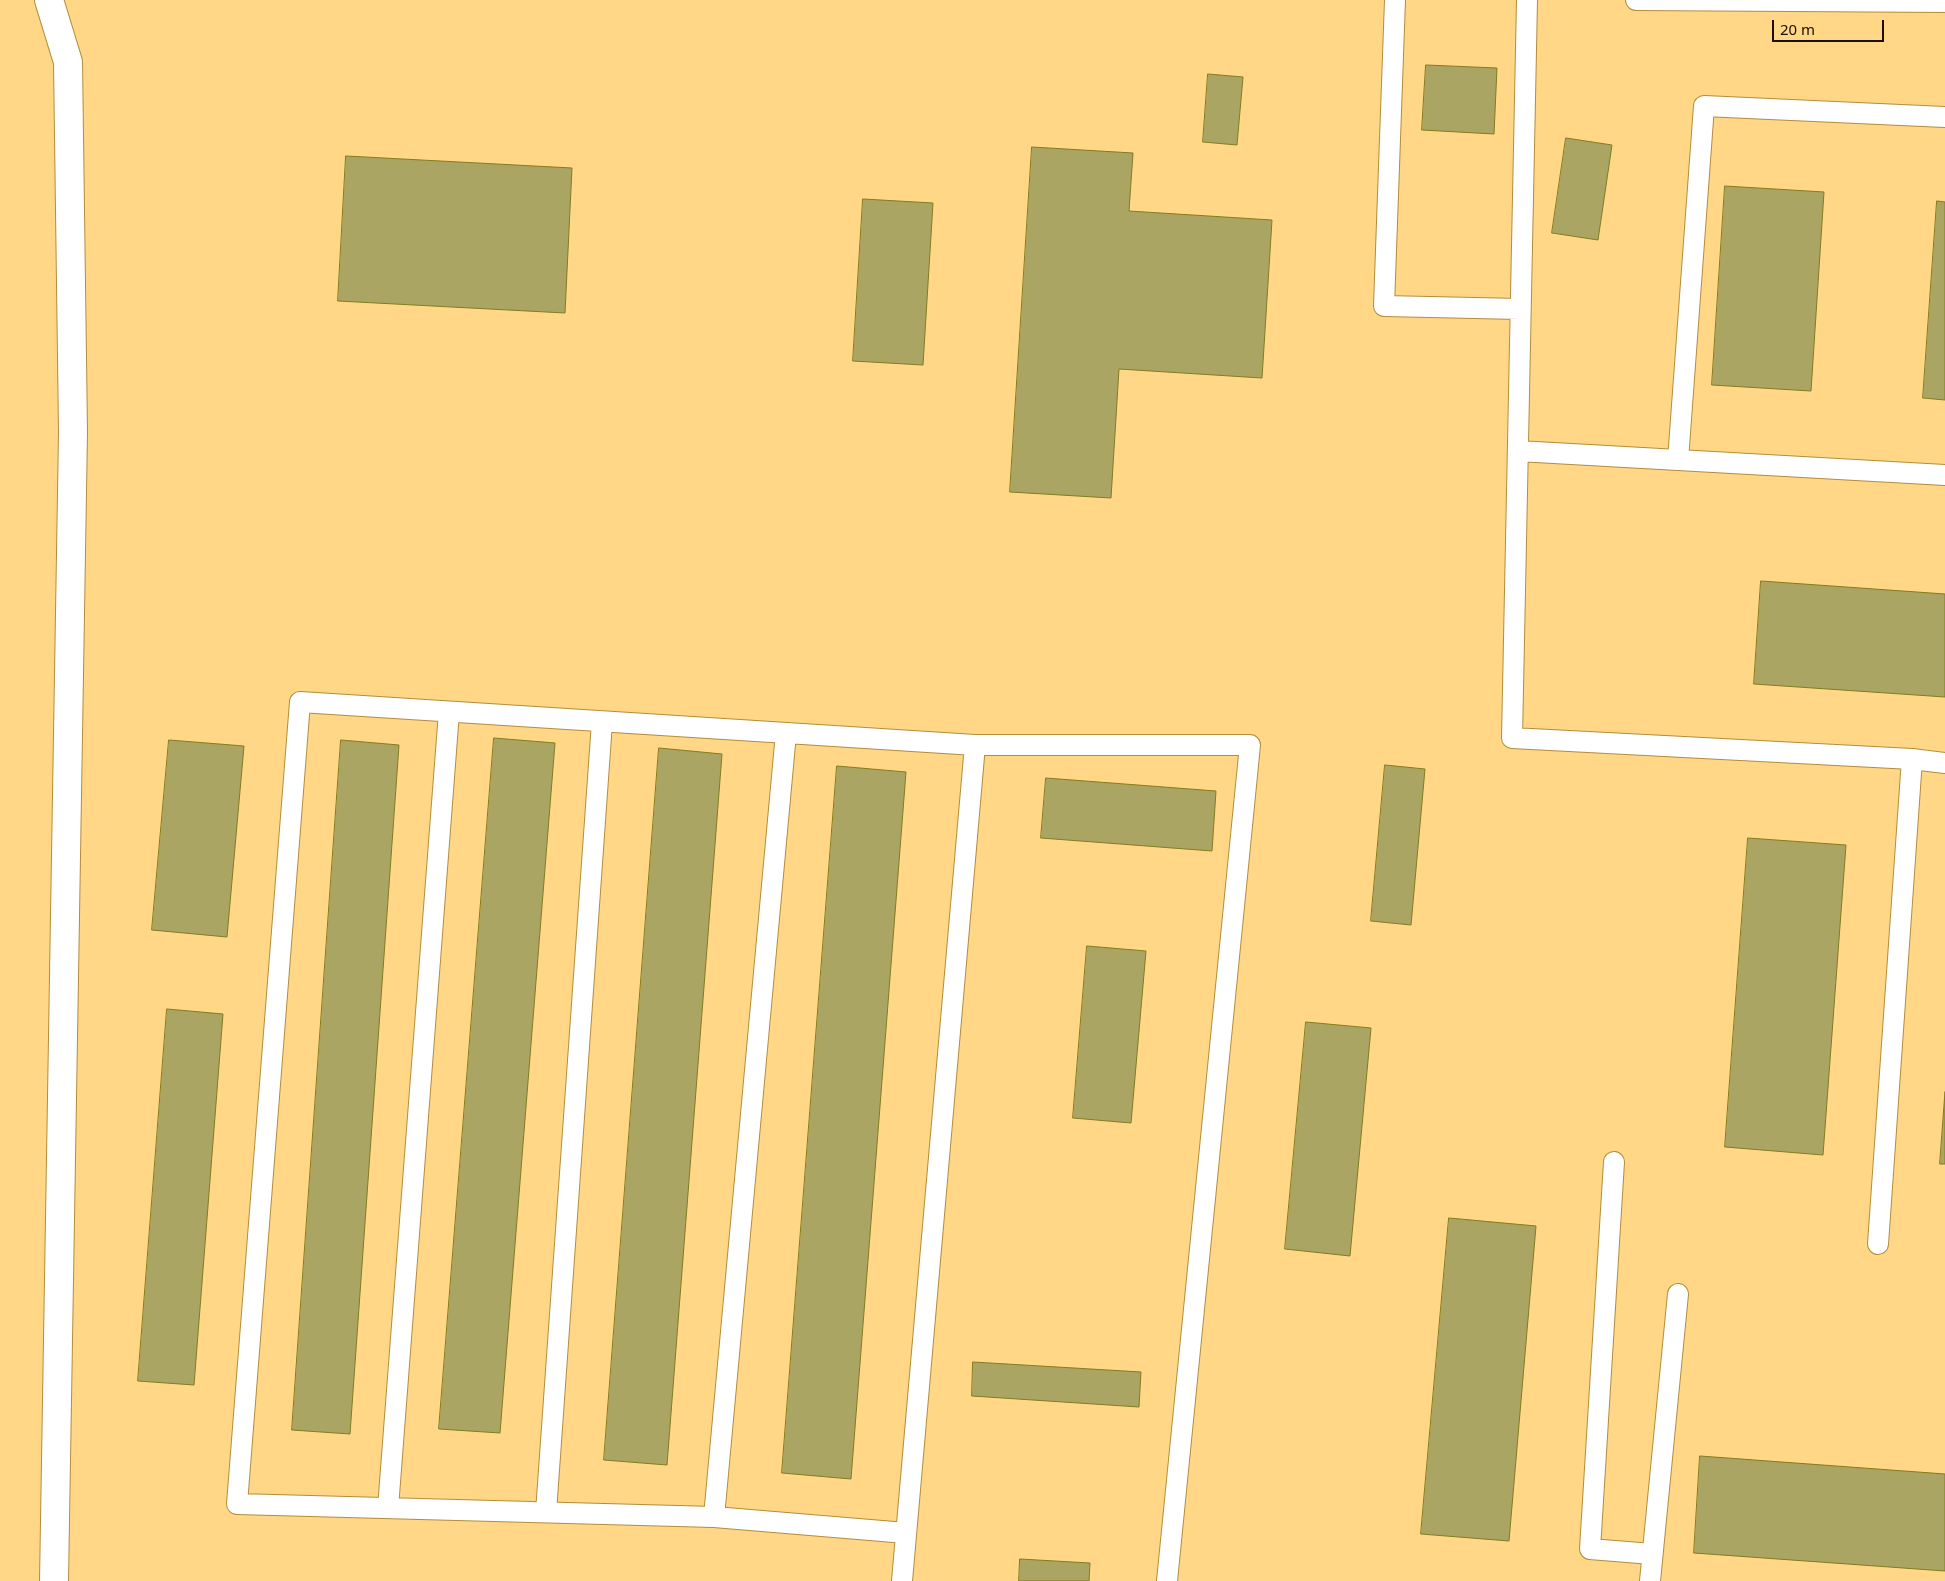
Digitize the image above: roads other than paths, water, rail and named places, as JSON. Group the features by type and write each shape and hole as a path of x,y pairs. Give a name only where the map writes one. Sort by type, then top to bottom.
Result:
{"street":[{"path":"49,0 68,62 73,432 54,1581"}],"lane":[{"path":"1395,0 1384,306 1520,308"},
{"path":"1527,0 1512,738 1912,759 1945,763"},
{"path":"1636,0 1945,2"},
{"path":"1678,460 1704,106 1945,117"},
{"path":"1518,451 1945,475"},
{"path":"906,1533 714,1517 237,1504 300,702 975,744 1250,745 1167,1581"},
{"path":"388,1508 449,712"},
{"path":"546,1512 602,722"},
{"path":"714,1517 786,733"},
{"path":"902,1581 975,744"},
{"path":"1878,1244 1912,759"},
{"path":"1614,1162 1590,1549 1652,1554"},
{"path":"1650,1581 1678,1294"}]}
